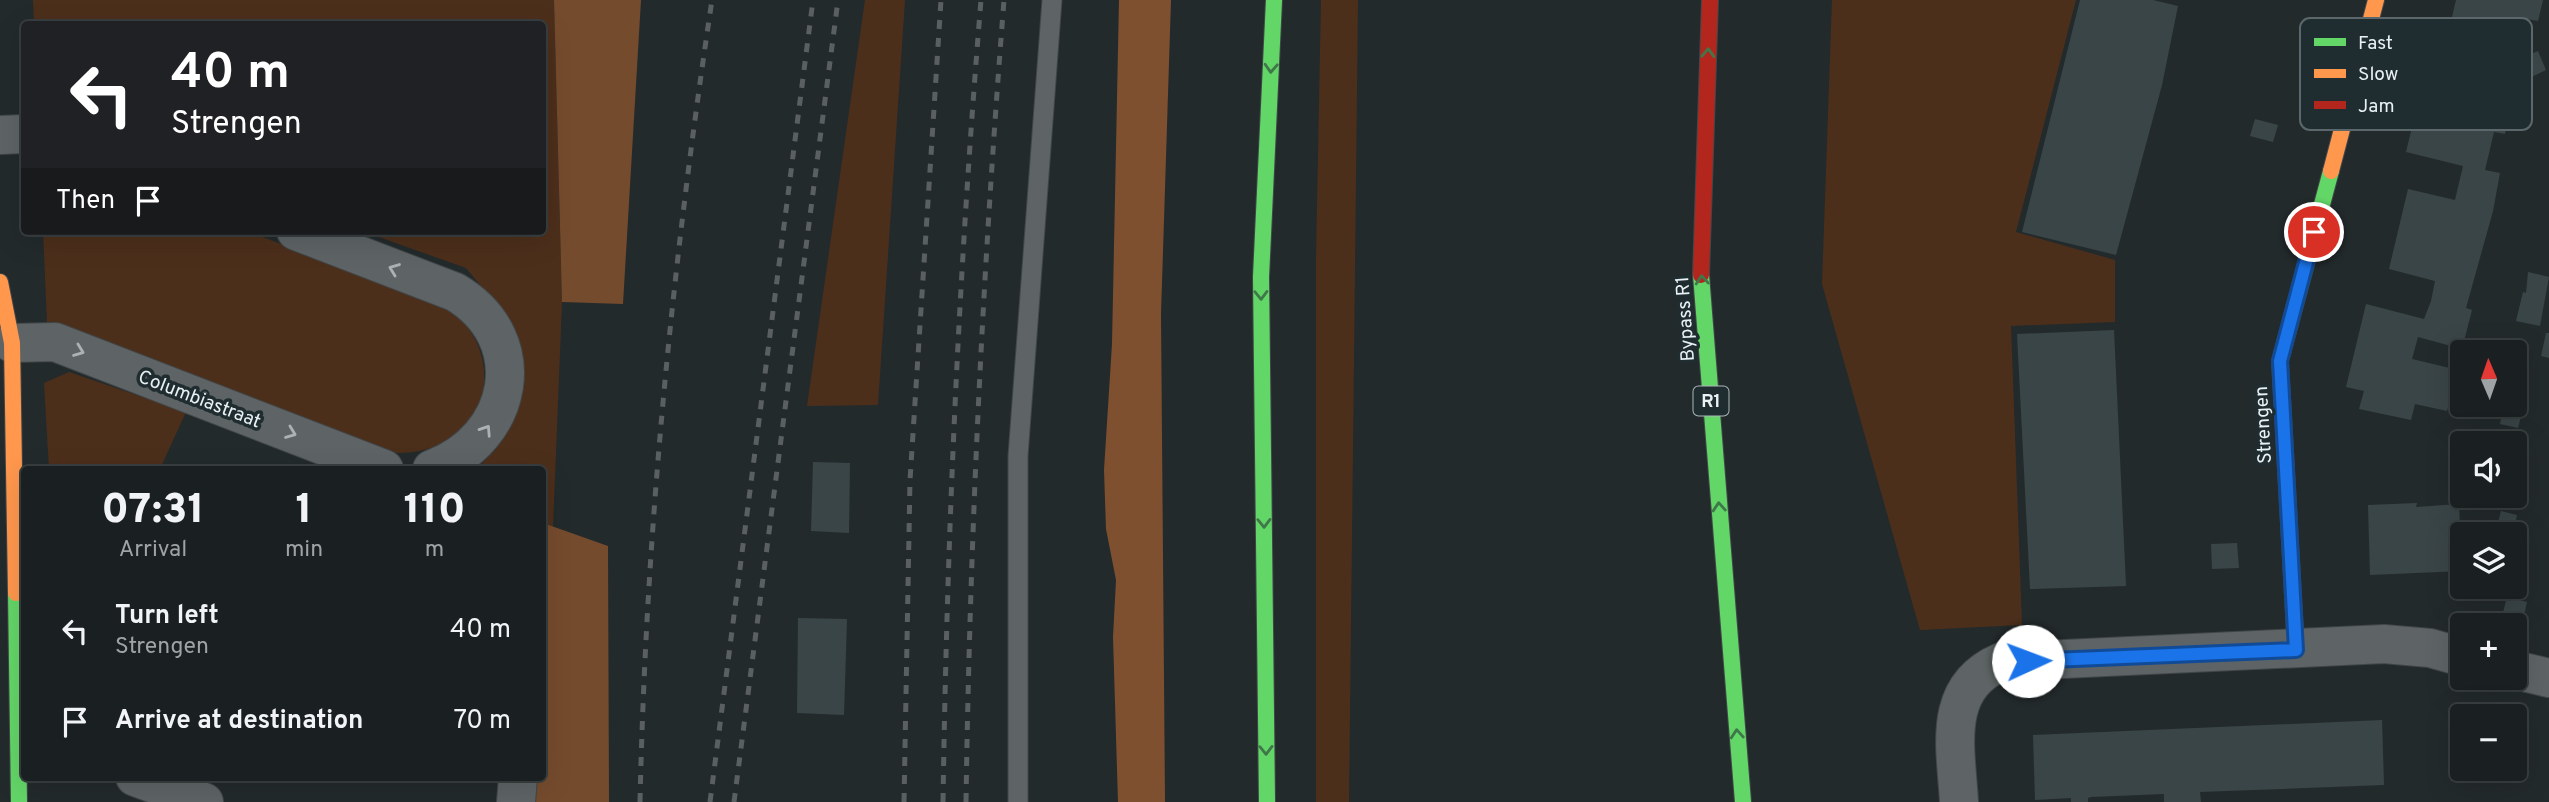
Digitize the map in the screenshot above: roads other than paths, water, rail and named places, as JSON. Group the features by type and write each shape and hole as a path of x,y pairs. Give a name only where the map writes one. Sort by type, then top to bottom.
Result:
{"main road":[{"path":"1267,802 1261,277 1274,0"},
{"name":"Bypass R1","path":"1710,0 1700,259 1743,802"},
{"name":"Strengen","path":"2371,18 2376,0"},
{"name":"Strengen","path":"2296,650 2280,361 2341,130"},
{"path":"0,282 12,343 19,544 19,802"}],"street":[{"path":"0,135 21,134"},
{"path":"306,235 456,292 475,304 494,325 503,349 504,378 492,423 478,443 460,456 438,466"},
{"name":"Columbiastraat","path":"12,343 55,342 376,466"},
{"path":"1959,802 1954,727 1958,705 1968,685 1984,669 2001,662 2384,644 2430,648 2450,654"},
{"path":"2527,673 2549,678"},
{"path":"146,781 204,802"},
{"path":"516,802 518,781"}],"lane":[{"path":"1018,802 1018,456 1052,0"}],"railway":[{"path":"640,802 648,601 663,400 685,200 712,0"},
{"path":"710,802 813,0"},
{"path":"734,802 838,0"},
{"path":"904,802 910,480 941,0"},
{"path":"943,802 955,401 981,0"},
{"path":"966,802 979,401 1004,0"}]}
